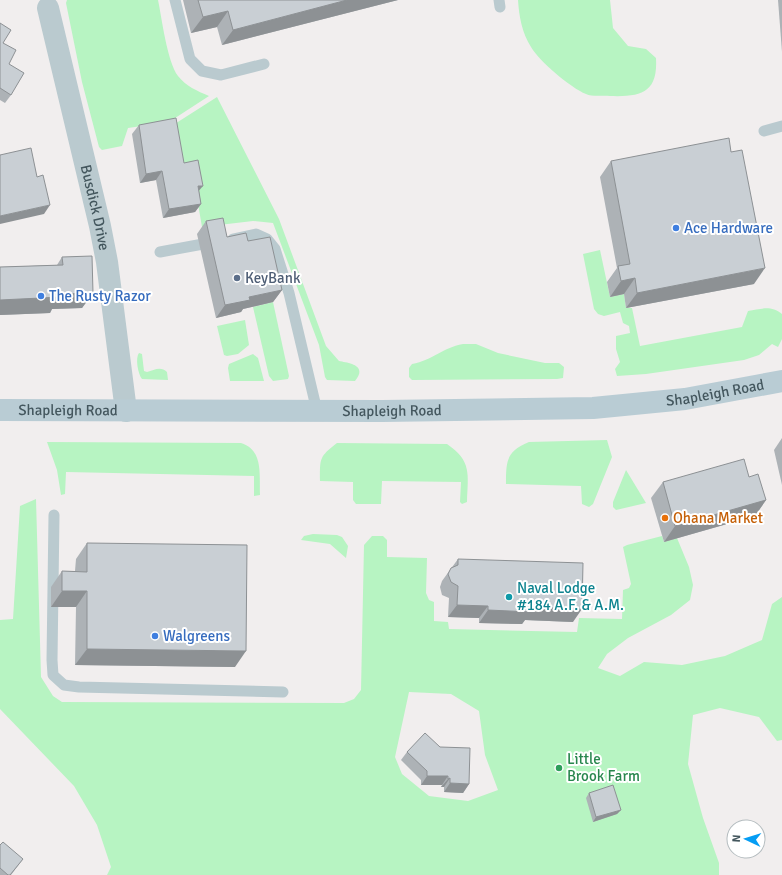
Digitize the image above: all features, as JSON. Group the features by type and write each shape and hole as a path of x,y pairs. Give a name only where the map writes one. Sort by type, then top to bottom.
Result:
{"main road":[{"name":"Shapleigh Road","path":"0,410 487,411 593,408 685,399 782,381"}],"street":[{"name":"Busdick Drive","path":"48,8 100,226 107,262 126,411"}],"lane":[{"path":"175,0 190,59 202,71 221,74 264,64"},
{"path":"764,131 782,126"},
{"path":"160,252 256,234 267,239 275,248 289,293 317,411"},
{"path":"54,514 52,660 53,675 64,686 79,688 283,692"}],"green space":[{"path":"67,0 158,0 168,50 174,69 185,83 209,96 169,122 128,128 122,146 102,150 99,147 82,82 66,3"},
{"path":"518,0 610,0 613,28 628,46 646,49 656,58 656,70 654,79 650,86 639,94 594,96 588,95 572,86 548,66 531,47 525,36 519,12"},
{"path":"217,97 279,219 326,346 339,361 352,364 358,368 358,376 355,381 327,380 325,377 319,345 273,223 253,221 202,227 192,169 178,171 170,127"},
{"path":"600,250 610,297 624,294 626,308 632,308 640,346 742,327 748,311 766,308 774,309 782,314 782,339 778,347 772,344 759,355 744,360 646,374 617,376 615,369 620,362 616,349 616,336 630,333 629,326 623,323 620,312 604,316 598,314 594,309 583,254"},
{"path":"273,302 289,376 288,379 273,381 269,376 253,307"},
{"path":"245,320 249,345 238,354 227,356 224,355 217,326"},
{"path":"463,344 476,344 498,353 545,363 559,363 564,367 563,378 412,380 409,377 409,368 412,364 426,360 449,348"},
{"path":"139,353 142,354 144,371 147,372 157,369 165,370 167,372 168,380 142,379 139,374 137,358"},
{"path":"253,354 258,358 264,381 230,381 228,368 229,364"},
{"path":"607,440 612,457 593,504 589,507 582,504 581,486 506,484 507,463 512,453 521,445 529,442"},
{"path":"47,442 241,443 254,451 257,458 260,472 260,495 254,496 254,476 66,472 65,494 61,495 57,470"},
{"path":"337,443 447,444 461,456 465,462 468,476 467,502 462,504 460,502 461,482 382,481 381,504 356,504 353,500 353,482 320,481 320,467 322,459 324,455"},
{"path":"626,470 646,503 616,510 613,507 613,502"},
{"path":"36,499 41,677 53,696 62,702 344,703 354,699 361,690 364,545 372,536 383,536 387,540 387,557 427,558 426,593 429,600 434,602 434,621 448,622 449,629 577,632 579,618 622,619 623,590 629,588 631,584 623,547 662,536 664,542 677,538 689,567 693,585 690,600 671,615 628,638 607,654 598,668 620,676 644,662 682,665 725,656 762,640 772,604 782,597 782,740 777,741 759,717 720,708 693,715 688,764 703,818 719,863 719,875 107,875 111,867 97,825 74,786 0,709 0,620 13,619 20,506","holes":["409,692 451,694 479,711 485,755 498,790 468,801 429,796 402,774 395,757"]},
{"path":"313,534 337,535 342,537 348,546 346,558 330,544 301,540 304,536"}],"building":[{"path":"198,0 347,0 233,30 228,11 203,17"},
{"path":"0,23 11,30 3,43 16,50 9,64 24,73 11,95 0,88"},
{"path":"176,118 184,163 198,160 203,186 198,186 201,204 169,209 162,171 146,174 139,125"},
{"name":"Ace Hardware","path":"729,138 731,152 742,150 765,268 637,293 635,278 621,281 618,266 630,264 611,161"},
{"path":"31,148 37,177 43,175 50,205 0,216 0,155"},
{"name":"KeyBank","path":"223,218 227,237 246,233 248,241 270,237 282,290 249,297 250,300 225,305 206,221"},
{"path":"92,256 93,293 61,294 61,297 0,300 0,267 63,265 62,257"},
{"path":"744,459 749,477 758,474 766,500 675,526 663,482"},
{"name":"Walgreens","path":"87,543 247,545 246,651 87,649 87,591 62,591 62,571 87,572"},
{"name":"Naval Lodge #184 A.F. & A.M.","path":"458,559 583,563 582,609 531,607 531,612 488,610 488,606 457,605 458,586 451,582 448,574 451,568 458,565"},
{"path":"425,733 440,747 470,748 469,784 450,783 450,778 448,779 448,776 427,776 427,771 407,752"},
{"path":"613,785 621,810 596,817 589,793"},
{"path":"3,842 23,859 10,875 0,868 0,845"}],"place":[{"name":"Ace Hardware","path":"676,228"},
{"name":"KeyBank","path":"237,278"},
{"name":"The Rusty Razor","path":"41,296"},
{"name":"Ohana Market","path":"665,518"},
{"name":"Naval Lodge #184 A.F. & A.M.","path":"509,597"},
{"name":"Walgreens","path":"155,636"},
{"name":"Little Brook Farm","path":"559,768"}]}
